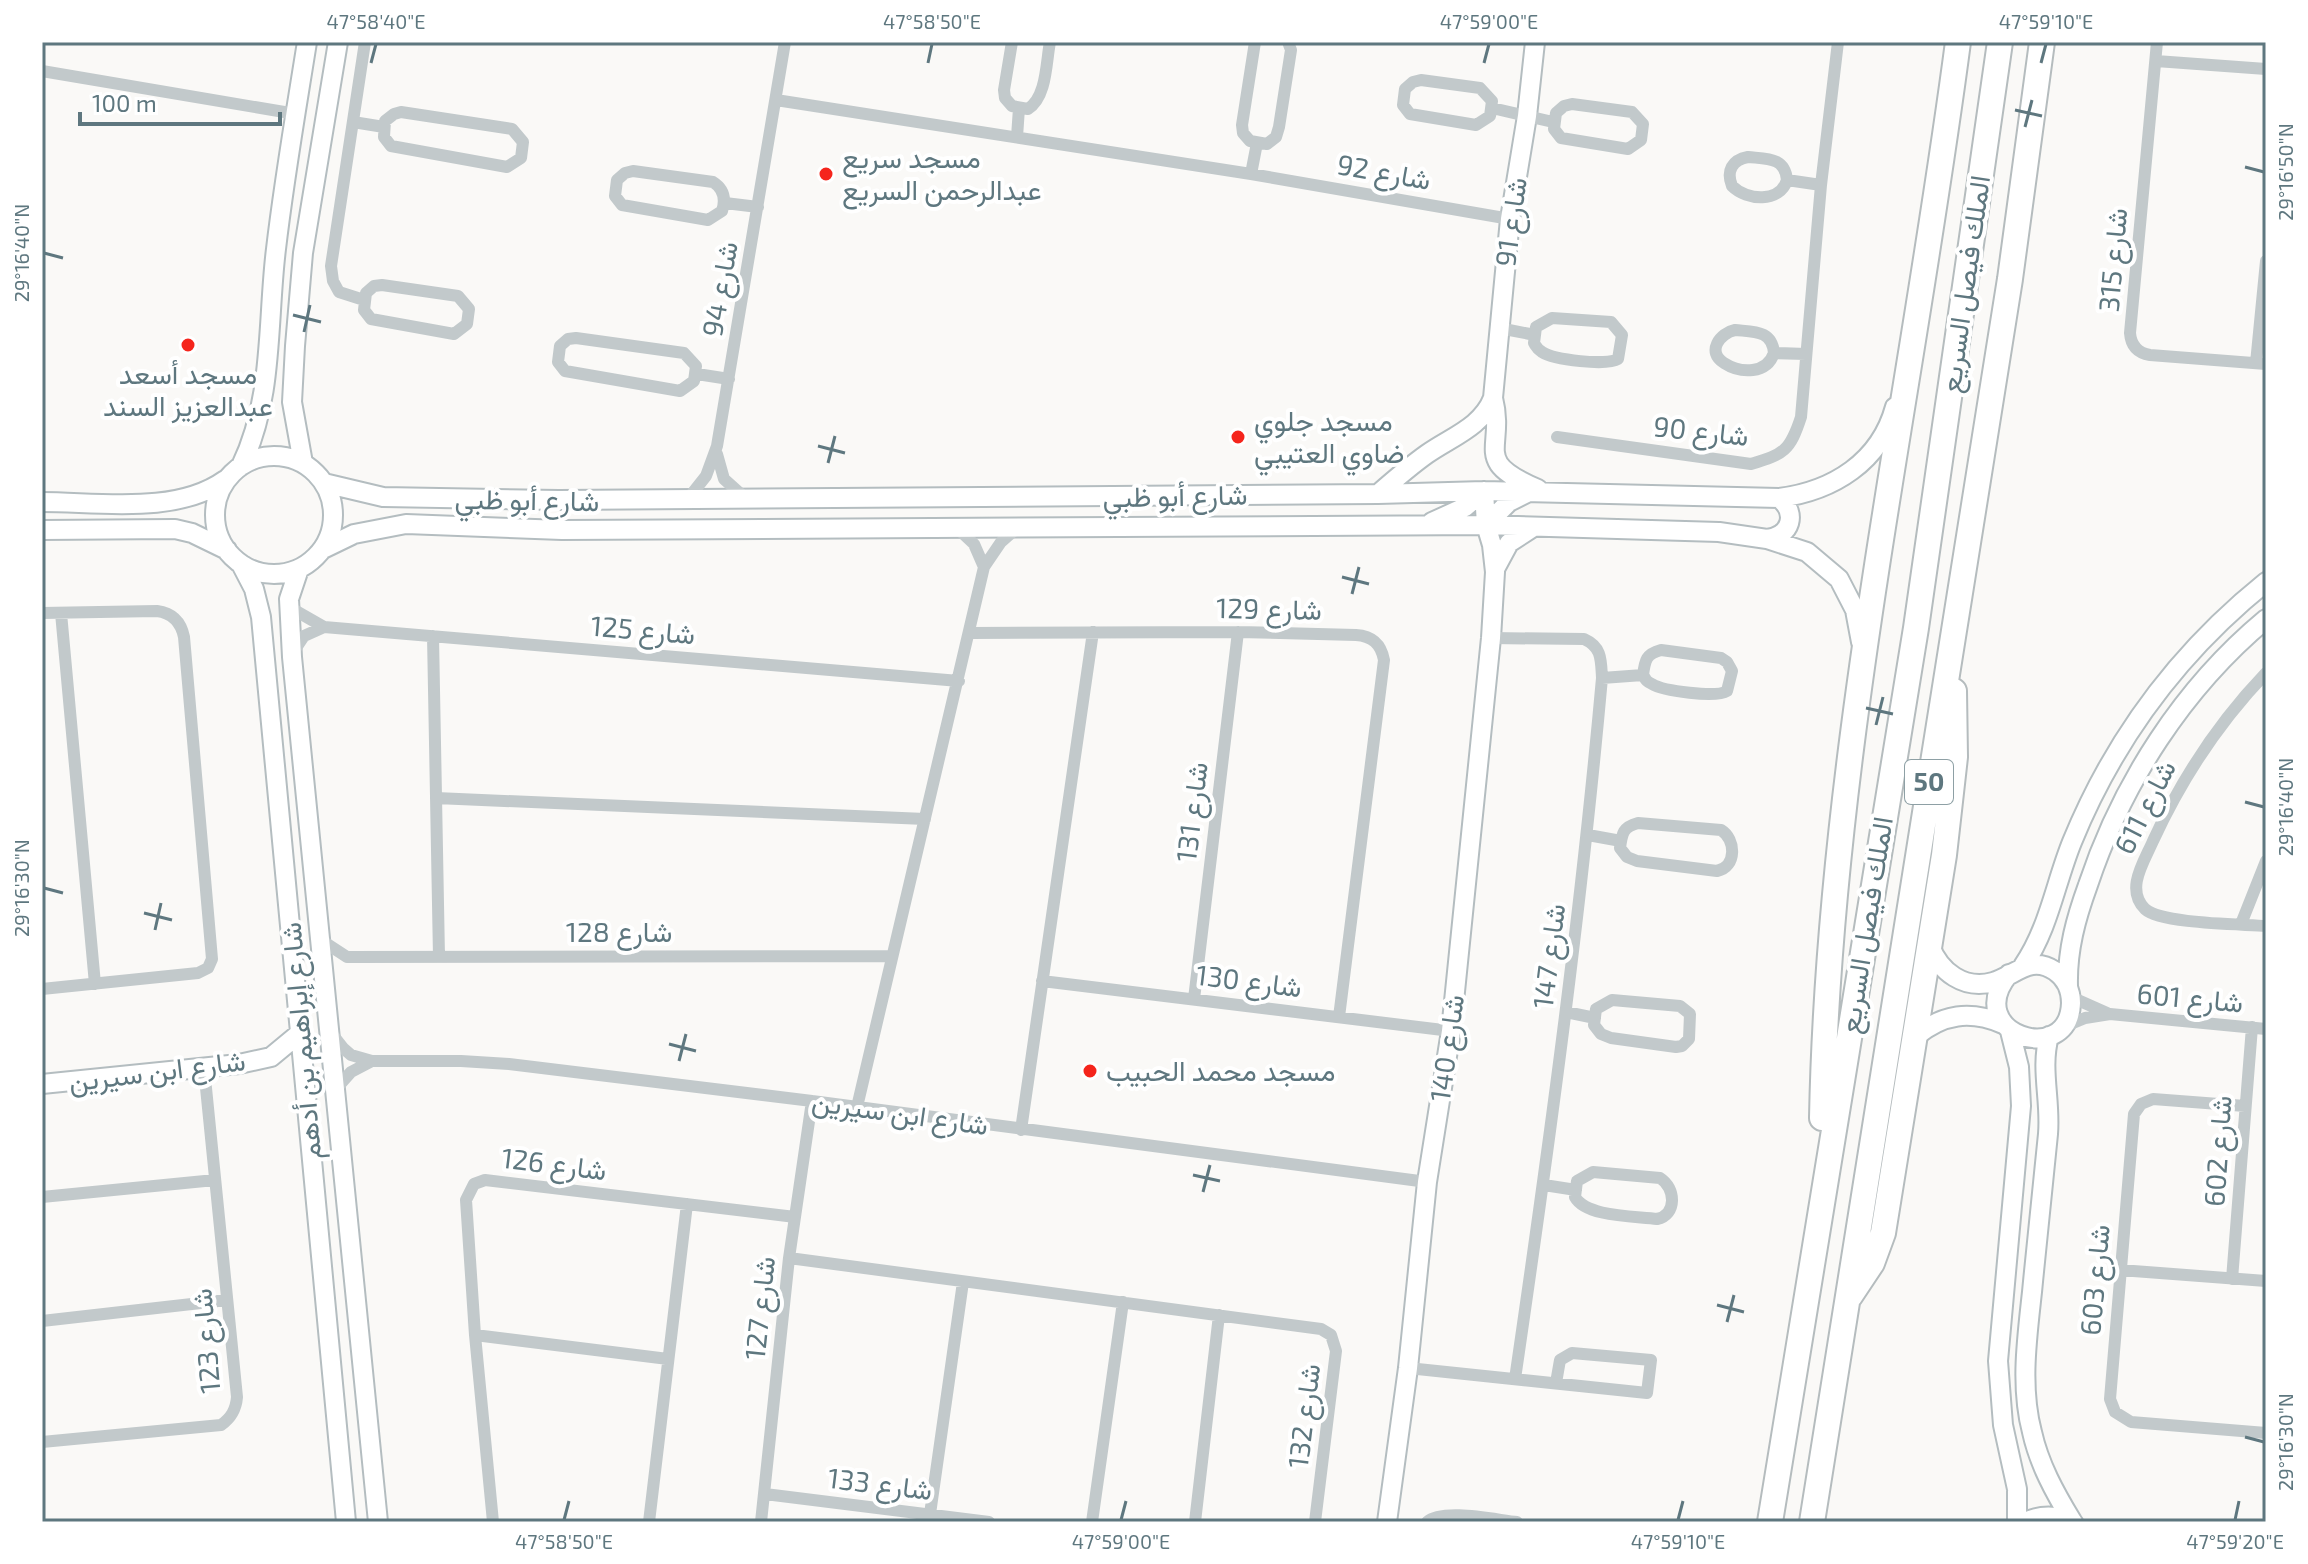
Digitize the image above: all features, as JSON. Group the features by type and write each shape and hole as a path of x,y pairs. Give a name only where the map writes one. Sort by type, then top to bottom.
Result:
{"highway":[{"path":"1821,1201 1824,1062 1850,755 1958,42"},
{"name":"الملك فيصل السريع","path":"1770,1522 1916,628 2000,42"},
{"name":"الملك فيصل السريع","path":"1812,1522 2010,279 2042,42"},
{"path":"1845,1301 1872,1263 1883,1233 1916,1036 1944,855 1955,757 1955,704 1950,652"}],"street":[{"path":"241,466 259,419 269,344 276,250 307,42"},
{"path":"364,300 339,292 333,281 331,266 365,42"},
{"name":"شارع 94","path":"686,501 706,476 717,446 785,42"},
{"path":"1012,42 1004,90 1009,103 1028,109 1037,102 1050,42"},
{"path":"1255,42 1242,125 1247,138 1257,143 1271,142 1279,127 1291,50 1288,42"},
{"name":"شارع 91","path":"1535,42 1527,116 1510,219 1493,398 1496,417 1494,444 1498,462 1509,476 1537,492"},
{"name":"شارع 90","path":"1557,437 1751,464 1777,456 1794,440 1801,417 1821,185 1838,42"},
{"name":"شارع 315","path":"2157,42 2130,333 2132,344 2145,355 2261,364"},
{"path":"303,463 292,402 303,253 337,47 363,56"},
{"path":"2156,61 2266,69"},
{"path":"42,71 296,114"},
{"path":"1421,80 1480,88 1488,94 1492,108 1486,121 1476,125 1410,114 1402,98 1408,85 1421,80"},
{"name":"شارع 92","path":"776,100 1251,174 1510,219"},
{"path":"1572,104 1632,112 1640,118 1644,132 1637,145 1628,149 1561,138 1553,122 1559,110 1572,104"},
{"path":"1017,137 1019,108"},
{"path":"1492,108 1553,122"},
{"path":"401,112 512,129 520,136 524,149 517,163 507,167 400,149 386,141 384,127 388,118 401,112"},
{"path":"353,122 384,127"},
{"path":"1251,174 1257,143"},
{"path":"1748,157 1779,162 1787,173 1787,180 1780,193 1771,198 1737,191 1729,174 1735,162 1748,157"},
{"name":"شارع 94","path":"633,171 713,182 721,189 725,203 718,216 708,220 622,205 615,196 615,186 619,177 633,171"},
{"path":"1787,180 1821,185"},
{"name":"شارع 94","path":"725,203 758,207"},
{"path":"2261,364 2266,261"},
{"path":"382,285 458,296 466,303 470,316 463,330 454,334 371,319 364,310 364,300 368,290 382,285"},
{"path":"1552,318 1611,322 1621,331 1620,356 1613,363 1607,363 1551,356 1536,347 1535,335 1539,323 1552,318"},
{"name":"شارع أبو ظبي","path":"324,483 383,497 559,500 749,501 1484,491 1779,498 1804,495 1843,479 1869,456 1890,426 1917,319"},
{"path":"1499,328 1535,335"},
{"path":"1727,331 1762,332 1770,339 1774,353 1767,366 1758,370 1724,363 1717,355 1716,347 1719,338 1727,331"},
{"name":"شارع 94","path":"576,338 684,353 693,359 697,374 685,389 665,389 565,371 558,362 558,352 562,343 576,338"},
{"path":"269,344 273,352 282,355 295,346"},
{"path":"1774,353 1806,354"},
{"name":"شارع 94","path":"697,374 729,379"},
{"path":"1378,494 1412,465 1477,423 1493,398"},
{"name":"شارع 94","path":"717,446 724,479 749,501"},
{"path":"42,502 175,502 203,493 256,459 288,457 303,463 324,483 332,499 334,516 331,534 323,549 299,569 274,574 241,564 227,550 218,533 215,514 218,495 227,478"},
{"path":"1420,526 1454,513 1484,491"},
{"name":"شارع 140","path":"1387,1522 1408,1368 1427,1182 1451,1031 1491,638 1495,572 1486,525 1484,491"},
{"path":"1486,525 1509,502 1537,492"},
{"path":"1767,539 1784,533 1790,523 1788,506 1779,498"},
{"path":"559,500 554,505 552,519 562,530"},
{"name":"شارع أبو ظبي","path":"323,549 354,534 397,525 562,530 1486,525 1719,532 1767,539 1807,552 1839,579 1855,610 1864,659"},
{"path":"857,1107 971,633 984,567 1001,542 1019,526"},
{"path":"955,527 974,544 984,567"},
{"name":"شارع 140","path":"1495,572 1499,558 1509,543 1532,528"},
{"path":"42,530 175,529 192,533 227,550"},
{"name":"شارع إبراهيم بن أدهم","path":"241,564 254,589 261,617 346,1522"},
{"name":"شارع إبراهيم بن أدهم","path":"299,569 290,591 292,657 378,1522"},
{"path":"2017,1522 2017,1489 2003,1425 1998,1361 2021,1106 2019,1067 2007,1028 1997,1011 1996,998 2000,985 2016,970 2041,937 2084,815 2124,739 2175,668 2220,621 2266,582"},
{"name":"شارع 125","path":"289,607 324,627 959,681"},
{"path":"42,613 163,612 177,622 184,637 211,963 198,973 42,989"},
{"path":"61,613 95,984"},
{"path":"2073,1521 2051,1485 2036,1448 2026,1379 2048,1129 2044,1060 2055,1032 2069,1016 2070,944 2082,903 2103,841 2132,782 2194,693 2231,650 2266,619"},
{"path":"292,657 304,636 324,627"},
{"path":"1021,1130 1093,632"},
{"name":"شارع 129","path":"971,633 1238,632 1365,636 1378,644 1384,660 1339,1017"},
{"name":"شارع 131","path":"1194,999 1238,632"},
{"path":"433,636 439,957"},
{"name":"شارع 147","path":"1491,638 1584,639 1593,643 1599,651 1602,678 1588,835 1544,1185 1515,1379"},
{"path":"1661,650 1721,658 1732,671 1727,691 1716,695 1660,688 1650,684 1643,675 1648,655 1661,650"},
{"name":"شارع 611","path":"2266,673 2228,715 2190,769 2159,828 2136,885 2139,901 2156,916 2266,926"},
{"path":"1602,678 1643,675"},
{"path":"436,798 925,819"},
{"path":"1638,823 1721,830 1732,842 1730,863 1717,871 1637,861 1622,852 1621,841 1625,828 1638,823"},
{"path":"1588,835 1621,841"},
{"path":"2241,924 2266,861"},
{"path":"321,940 347,957 335,965 325,982"},
{"path":"1930,946 1940,965 1956,979 1994,982 2016,970 2044,966 2054,970 2069,991"},
{"name":"شارع 128","path":"347,957 891,956"},
{"name":"شارع 130","path":"1042,981 1451,1031"},
{"name":"شارع 601","path":"2069,991 2110,1014"},
{"path":"1612,1000 1680,1006 1690,1014 1689,1039 1676,1047 1611,1038 1596,1029 1595,1018 1599,1005 1612,1000"},
{"path":"1566,1012 1595,1018"},
{"name":"شارع 601","path":"2055,1032 2085,1018 2110,1014 2259,1028"},
{"path":"1916,1036 1942,1019 1957,1015 1988,1018 2022,1038 2035,1039 2055,1032"},
{"name":"شارع 602","path":"2232,1279 2245,1106 2259,1028"},
{"name":"شارع ابن سيرين","path":"330,1031 351,1055 372,1061 509,1064 1427,1182"},
{"name":"شارع ابن سيرين","path":"42,1084 204,1068 271,1057 300,1033"},
{"name":"شارع ابن سيرين","path":"271,1057 305,1083"},
{"path":"335,1090 351,1072 372,1061"},
{"name":"شارع 123","path":"42,1442 221,1425 235,1409 237,1397 204,1068"},
{"name":"شارع 603","path":"2245,1106 2153,1099 2137,1109 2133,1120 2110,1392 2115,1412 2131,1422 2266,1433"},
{"name":"شارع 127","path":"761,1522 789,1258 812,1101"},
{"path":"1593,1172 1660,1178 1667,1182 1672,1191 1670,1212 1657,1219 1592,1210 1576,1201 1576,1190 1579,1177 1593,1172"},
{"path":"42,1197 215,1180"},
{"name":"شارع 126","path":"493,1522 475,1335 466,1200 470,1188 485,1180 795,1217"},
{"path":"1544,1185 1576,1190"},
{"path":"649,1522 687,1204"},
{"name":"شارع 132","path":"789,1258 1321,1329 1334,1340 1336,1351 1315,1522"},
{"path":"2120,1270 2266,1281"},
{"path":"930,1514 963,1282"},
{"path":"42,1321 227,1300"},
{"path":"1092,1522 1123,1302"},
{"path":"1195,1522 1219,1315"},
{"path":"475,1335 668,1359"},
{"path":"1408,1368 1647,1393 1651,1360 1572,1353 1560,1360 1556,1383"},
{"path":"338,1440 356,1446 369,1436"},
{"path":"342,1485 354,1473 368,1474 374,1481"},
{"name":"شارع 133","path":"765,1494 989,1522"},
{"path":"1427,1522 1432,1518 1451,1515 1517,1522"},
{"path":"2025,1522 2043,1516 2058,1516 2073,1521"}],"place":[{"name":"مسجد سريع عبدالرحمن السريع","path":"826,174"},
{"name":"مسجد أسعد عبدالعزيز السند","path":"188,345"},
{"name":"مسجد جلوي ضاوي العتيبي","path":"1238,437"},
{"name":"مسجد محمد الحبيب","path":"1090,1071"}]}
